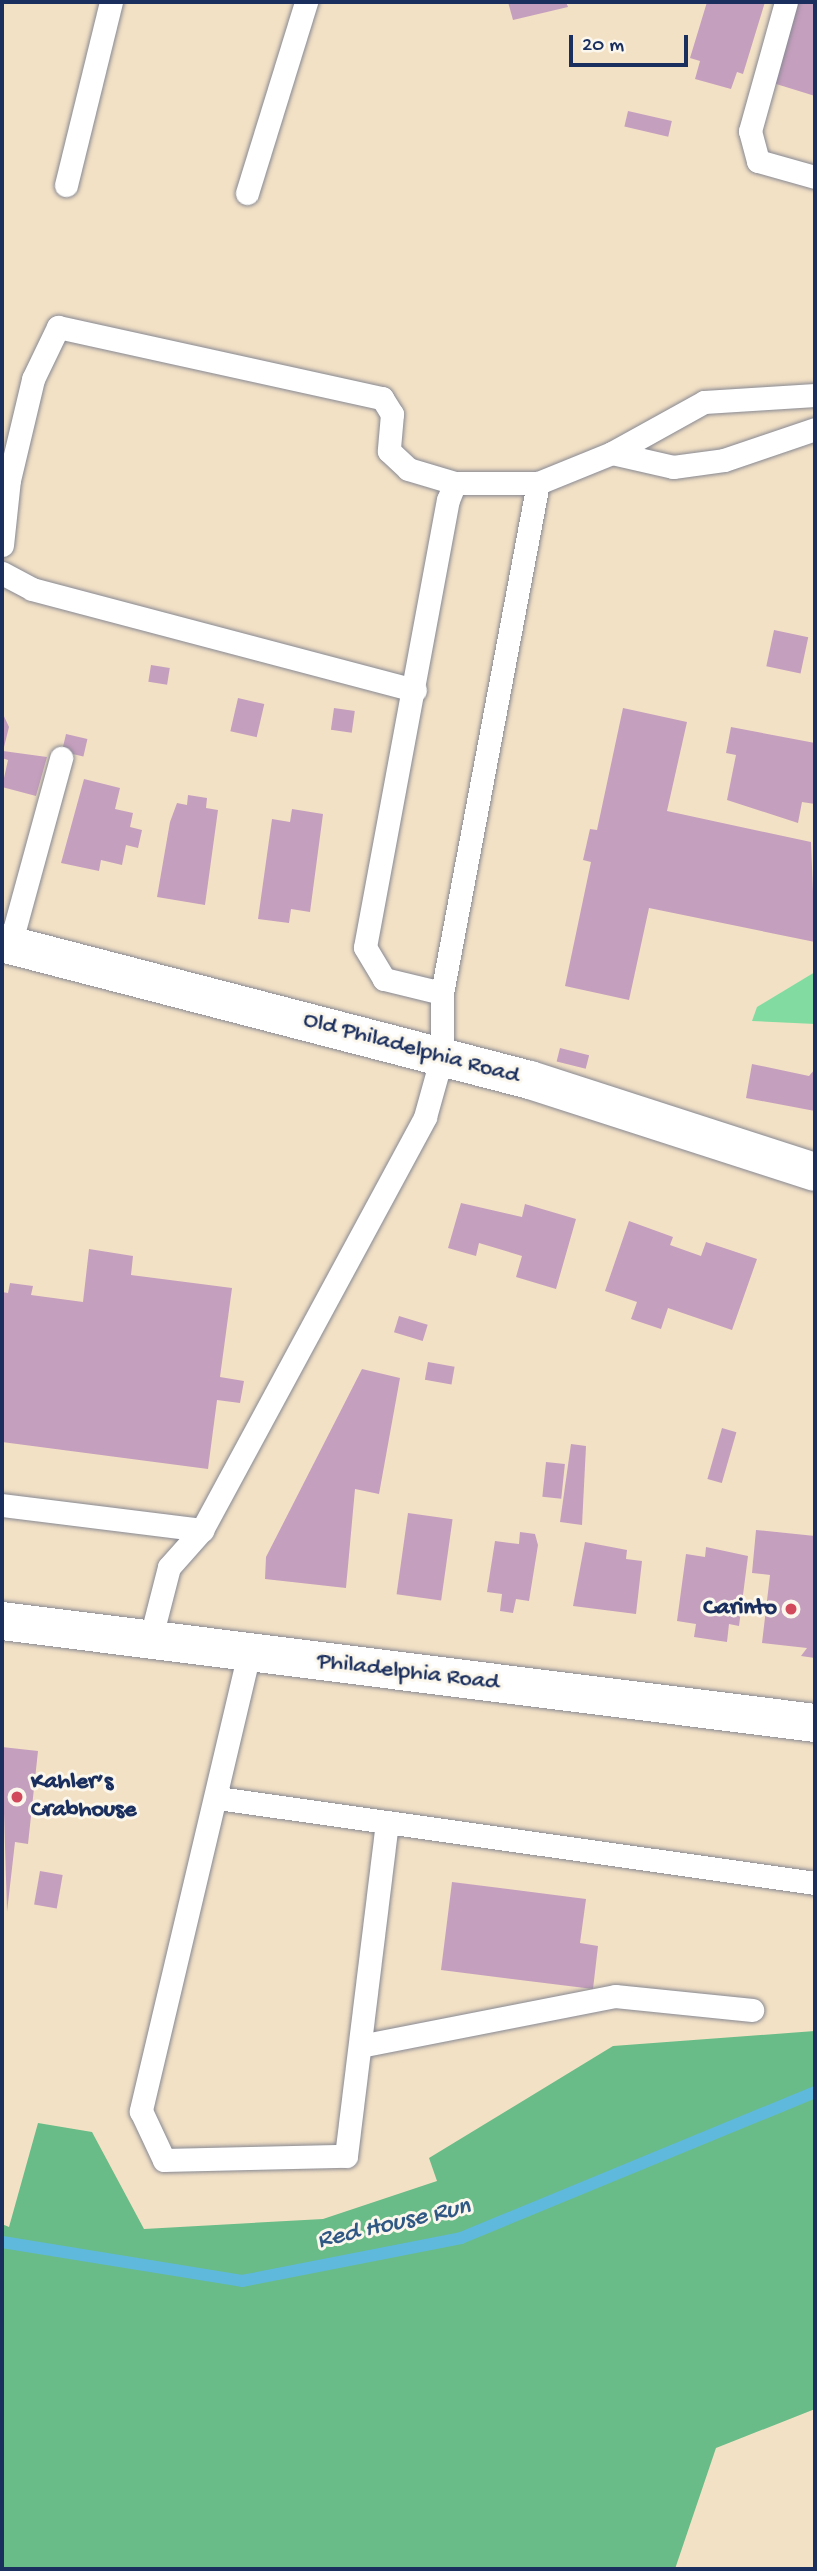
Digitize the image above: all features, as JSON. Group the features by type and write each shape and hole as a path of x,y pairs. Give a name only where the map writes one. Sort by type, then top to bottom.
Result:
{"street":[{"name":"Old Philadelphia Road","path":"6,944 442,1056 815,1172"},
{"name":"Philadelphia Road","path":"2,1621 815,1723"}],"lane":[{"path":"66,185 111,2"},
{"path":"247,193 306,2"},
{"path":"786,2 750,131 758,161 815,177"},
{"path":"2,545 9,480 33,379 58,327 382,398 392,415 389,452 408,469 455,482 538,482 612,453 704,402 815,395"},
{"path":"612,453 673,467 724,460 815,429"},
{"path":"442,993 384,979 365,947 455,482"},
{"path":"150,1641 169,1567 202,1530 425,1117 442,1056 442,993 538,482"},
{"path":"2,573 32,589 415,690"},
{"path":"6,944 61,758"},
{"path":"2,1505 202,1530"},
{"path":"249,1653 218,1798 141,2111 164,2160 346,2156 387,1823"},
{"path":"218,1798 815,1883"},
{"path":"360,2046 615,1996 752,2010"}],"green space":[{"path":"815,972 815,1024 752,1021 757,1007"},
{"path":"815,2031 815,2409 716,2448 675,2569 2,2569 2,2224 9,2227 38,2123 92,2132 144,2229 323,2219 437,2181 429,2158 613,2046"}],"building":[{"path":"508,2 566,2 568,7 513,20"},
{"path":"707,2 765,2 743,74 737,72 731,89 695,79 700,61 690,58"},
{"path":"798,2 815,2 815,96 773,83"},
{"path":"628,111 672,121 668,137 624,127"},
{"path":"774,630 808,637 801,673 766,666"},
{"path":"151,665 170,668 167,685 148,682"},
{"path":"238,698 264,704 257,737 230,731"},
{"path":"334,708 355,711 352,733 331,730"},
{"path":"623,708 687,722 667,811 811,842 815,942 649,908 629,1000 565,986 591,862 583,860 590,829 597,830"},
{"path":"2,712 9,727 3,751 47,757 36,796 2,787 8,760 2,758"},
{"path":"731,727 815,743 815,804 802,802 798,823 727,800 736,755 726,753"},
{"path":"66,734 87,739 83,756 62,752"},
{"path":"84,779 120,788 115,809 133,813 130,827 142,830 138,848 126,845 122,865 101,860 99,871 61,863"},
{"path":"188,795 207,798 206,808 218,810 205,905 157,897 170,822 177,803 187,805"},
{"path":"292,809 323,814 310,912 291,909 289,923 258,919 272,819 290,822"},
{"path":"560,1048 589,1055 586,1069 557,1062"},
{"path":"752,1064 809,1076 815,1069 815,1111 746,1098"},
{"path":"461,1203 522,1217 525,1204 576,1219 556,1289 516,1277 522,1256 479,1243 476,1256 448,1248"},
{"path":"629,1221 673,1237 670,1245 701,1256 706,1242 757,1259 732,1330 668,1308 661,1329 631,1319 637,1302 605,1291"},
{"path":"89,1249 133,1256 131,1275 232,1288 220,1377 244,1381 240,1403 217,1400 208,1469 2,1442 2,1292 8,1293 10,1283 33,1286 31,1295 83,1302"},
{"path":"399,1316 428,1325 423,1341 394,1332"},
{"path":"428,1362 455,1367 451,1384 425,1380"},
{"path":"362,1369 400,1378 379,1494 355,1489 346,1588 265,1579 266,1557"},
{"path":"722,1428 736,1432 722,1483 707,1479"},
{"path":"571,1444 586,1446 582,1525 560,1522"},
{"path":"546,1462 565,1464 561,1499 542,1497"},
{"path":"408,1513 453,1519 441,1600 397,1594"},
{"name":"Carinto","path":"756,1530 815,1536 815,1658 801,1656 807,1648 762,1643 770,1575 752,1573"},
{"path":"520,1532 535,1534 538,1545 529,1601 516,1599 513,1613 500,1611 502,1594 487,1592 495,1541 519,1544"},
{"path":"585,1542 627,1550 626,1559 642,1561 636,1614 573,1606"},
{"path":"706,1547 748,1556 739,1626 729,1624 727,1642 694,1637 696,1624 677,1621 686,1554 705,1557"},
{"name":"Kahler’s Crabhouse","path":"2,1747 38,1751 28,1844 15,1842 7,1912"},
{"path":"40,1871 63,1875 57,1908 34,1904"},
{"path":"452,1882 586,1899 580,1943 598,1946 593,1989 441,1970"}],"waterway":[{"name":"Red House Run","path":"2,2242 242,2281 461,2238 815,2092"}],"place":[{"name":"Carinto","path":"791,1609"},
{"name":"Kahler’s Crabhouse","path":"17,1797"}]}
